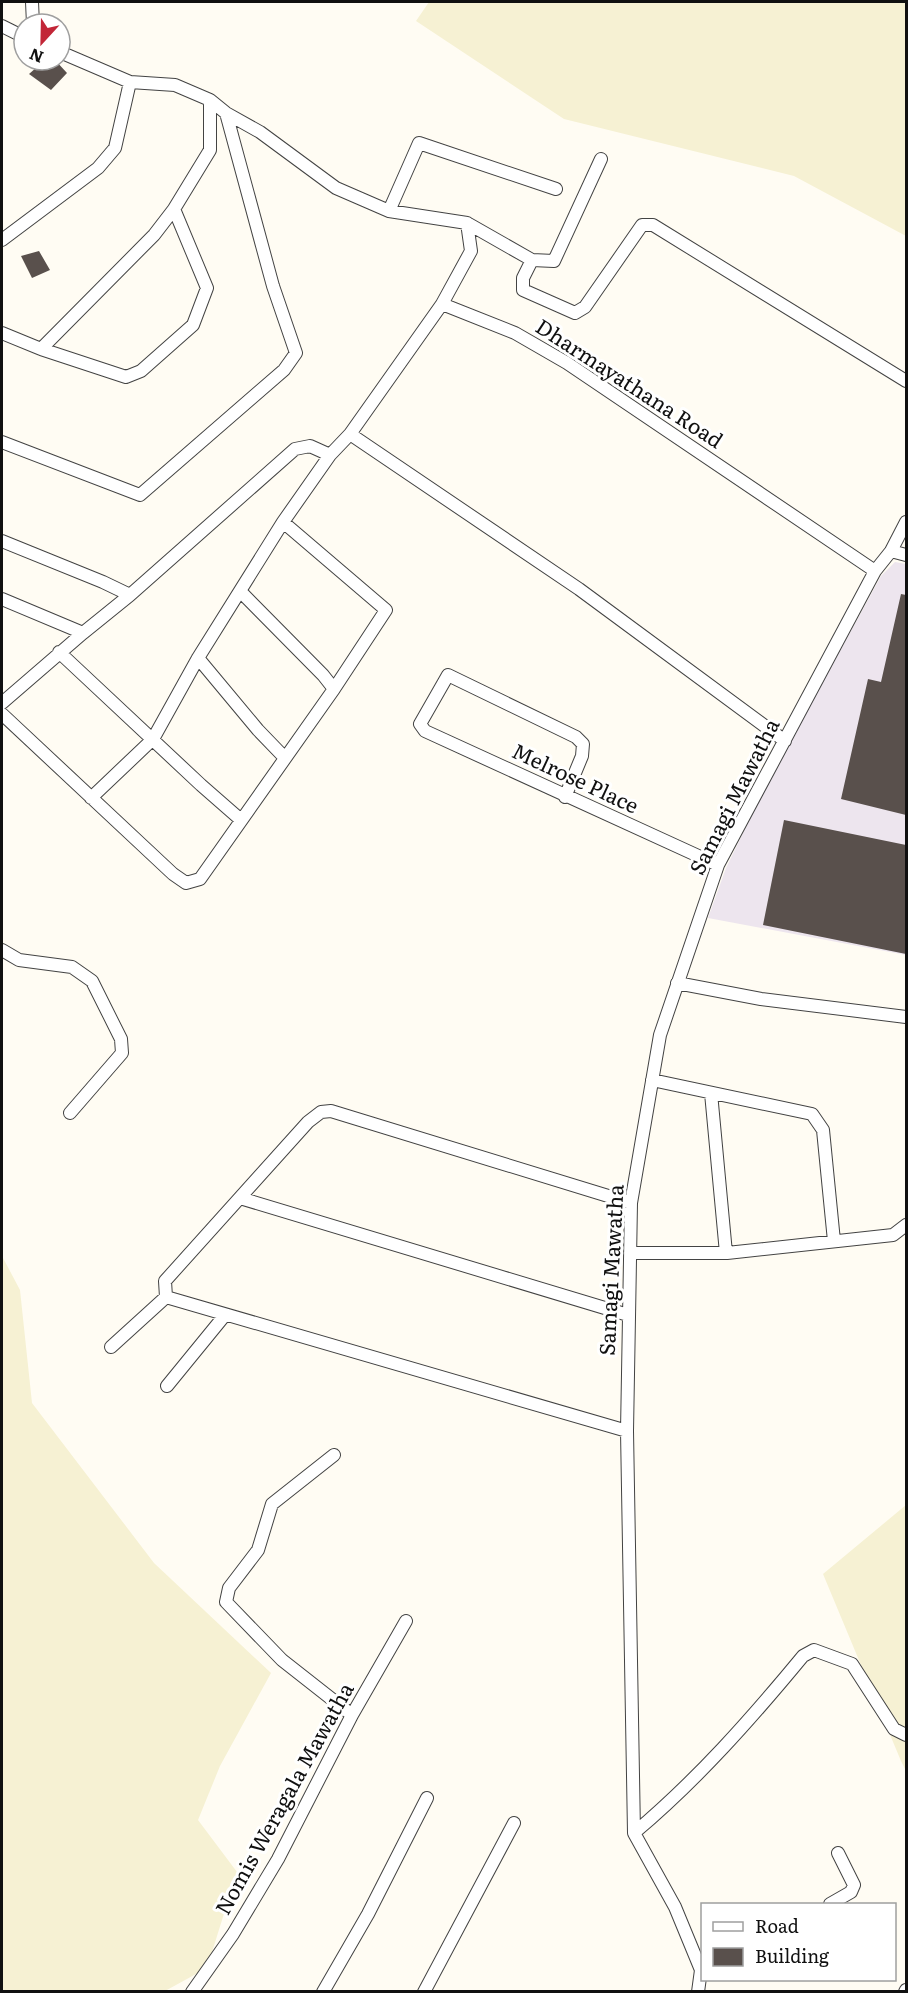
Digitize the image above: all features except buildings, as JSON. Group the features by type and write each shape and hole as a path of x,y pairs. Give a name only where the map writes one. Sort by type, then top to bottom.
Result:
{"street":[{"path":"72,57 130,82 175,85 210,100 226,113 260,132 336,188 389,211 467,223 532,260 554,261 601,159"},
{"path":"2,240 98,168 115,148 130,82"},
{"path":"41,349 154,235 174,208 210,150 210,100"},
{"path":"2,442 140,495 284,370 296,353 273,286 226,113"},
{"path":"389,211 418,144 556,189"},
{"path":"2,333 41,349 126,377 141,370 193,325 207,288 174,208"},
{"path":"91,798 153,739 198,658 283,522 330,455 350,434 442,304 471,251 467,223"},
{"path":"532,260 523,278 523,290 575,313 585,307 642,225 653,225 906,381"},
{"name":"Dharmayathana Road","path":"442,304 515,333 567,363 875,572"},
{"path":"350,434 579,589 784,741"},
{"path":"2,703 59,652 130,595 295,449 310,446 330,455"},
{"path":"2,714 173,873 186,883 200,879 334,689 386,610 283,522"},
{"name":"Samagi Mawatha","path":"701,1967 675,1907 634,1833 627,1431 627,1315 631,1203 660,1035 718,865 875,572 891,551 906,522"},
{"path":"2,541 130,595"},
{"path":"891,551 906,555"},
{"path":"240,591 334,689"},
{"path":"2,599 83,633"},
{"path":"59,652 241,820"},
{"path":"198,658 258,730 285,758"},
{"name":"Melrose Place","path":"565,797 582,756 584,744 576,737 448,675 442,681 420,724 425,731 565,797 718,865"},
{"path":"2,950 19,960 72,967 92,981 121,1039 122,1053 70,1113"},
{"path":"677,984 761,999 906,1017"},
{"path":"652,1080 812,1114 823,1130 834,1241"},
{"path":"711,1093 726,1253"},
{"path":"166,1297 165,1281 308,1122 321,1112 331,1111 631,1203"},
{"path":"240,1198 627,1315"},
{"path":"630,1252 726,1253 893,1235 906,1225"},
{"path":"166,1297 627,1431"},
{"path":"111,1347 166,1297"},
{"path":"167,1386 225,1315"},
{"path":"334,1455 272,1504 258,1550 229,1588 226,1602 282,1660 352,1715"},
{"name":"Nomis Weragala Mawatha","path":"192,1992 233,1934 279,1859 352,1715 406,1621"},
{"path":"634,1833 670,1802 754,1716 803,1656 814,1650 852,1664 894,1729 906,1735"},
{"path":"323,1992 368,1914 427,1798"},
{"path":"424,1992 514,1823"},
{"path":"833,1903 851,1892 854,1885 838,1853"},
{"name":"Samagi Mawatha","path":"698,1992 701,1975"}],"shaded area":[{"path":"429,2 906,2 906,236 794,176 564,119 416,21"},
{"path":"895,562 906,564 906,955 708,918 726,868 765,788 881,576"},
{"path":"2,1256 20,1290 32,1403 154,1563 271,1673 220,1766 198,1820 237,1872 207,1968 165,1991 2,1990"},
{"path":"906,1505 906,1771 823,1574"}]}
